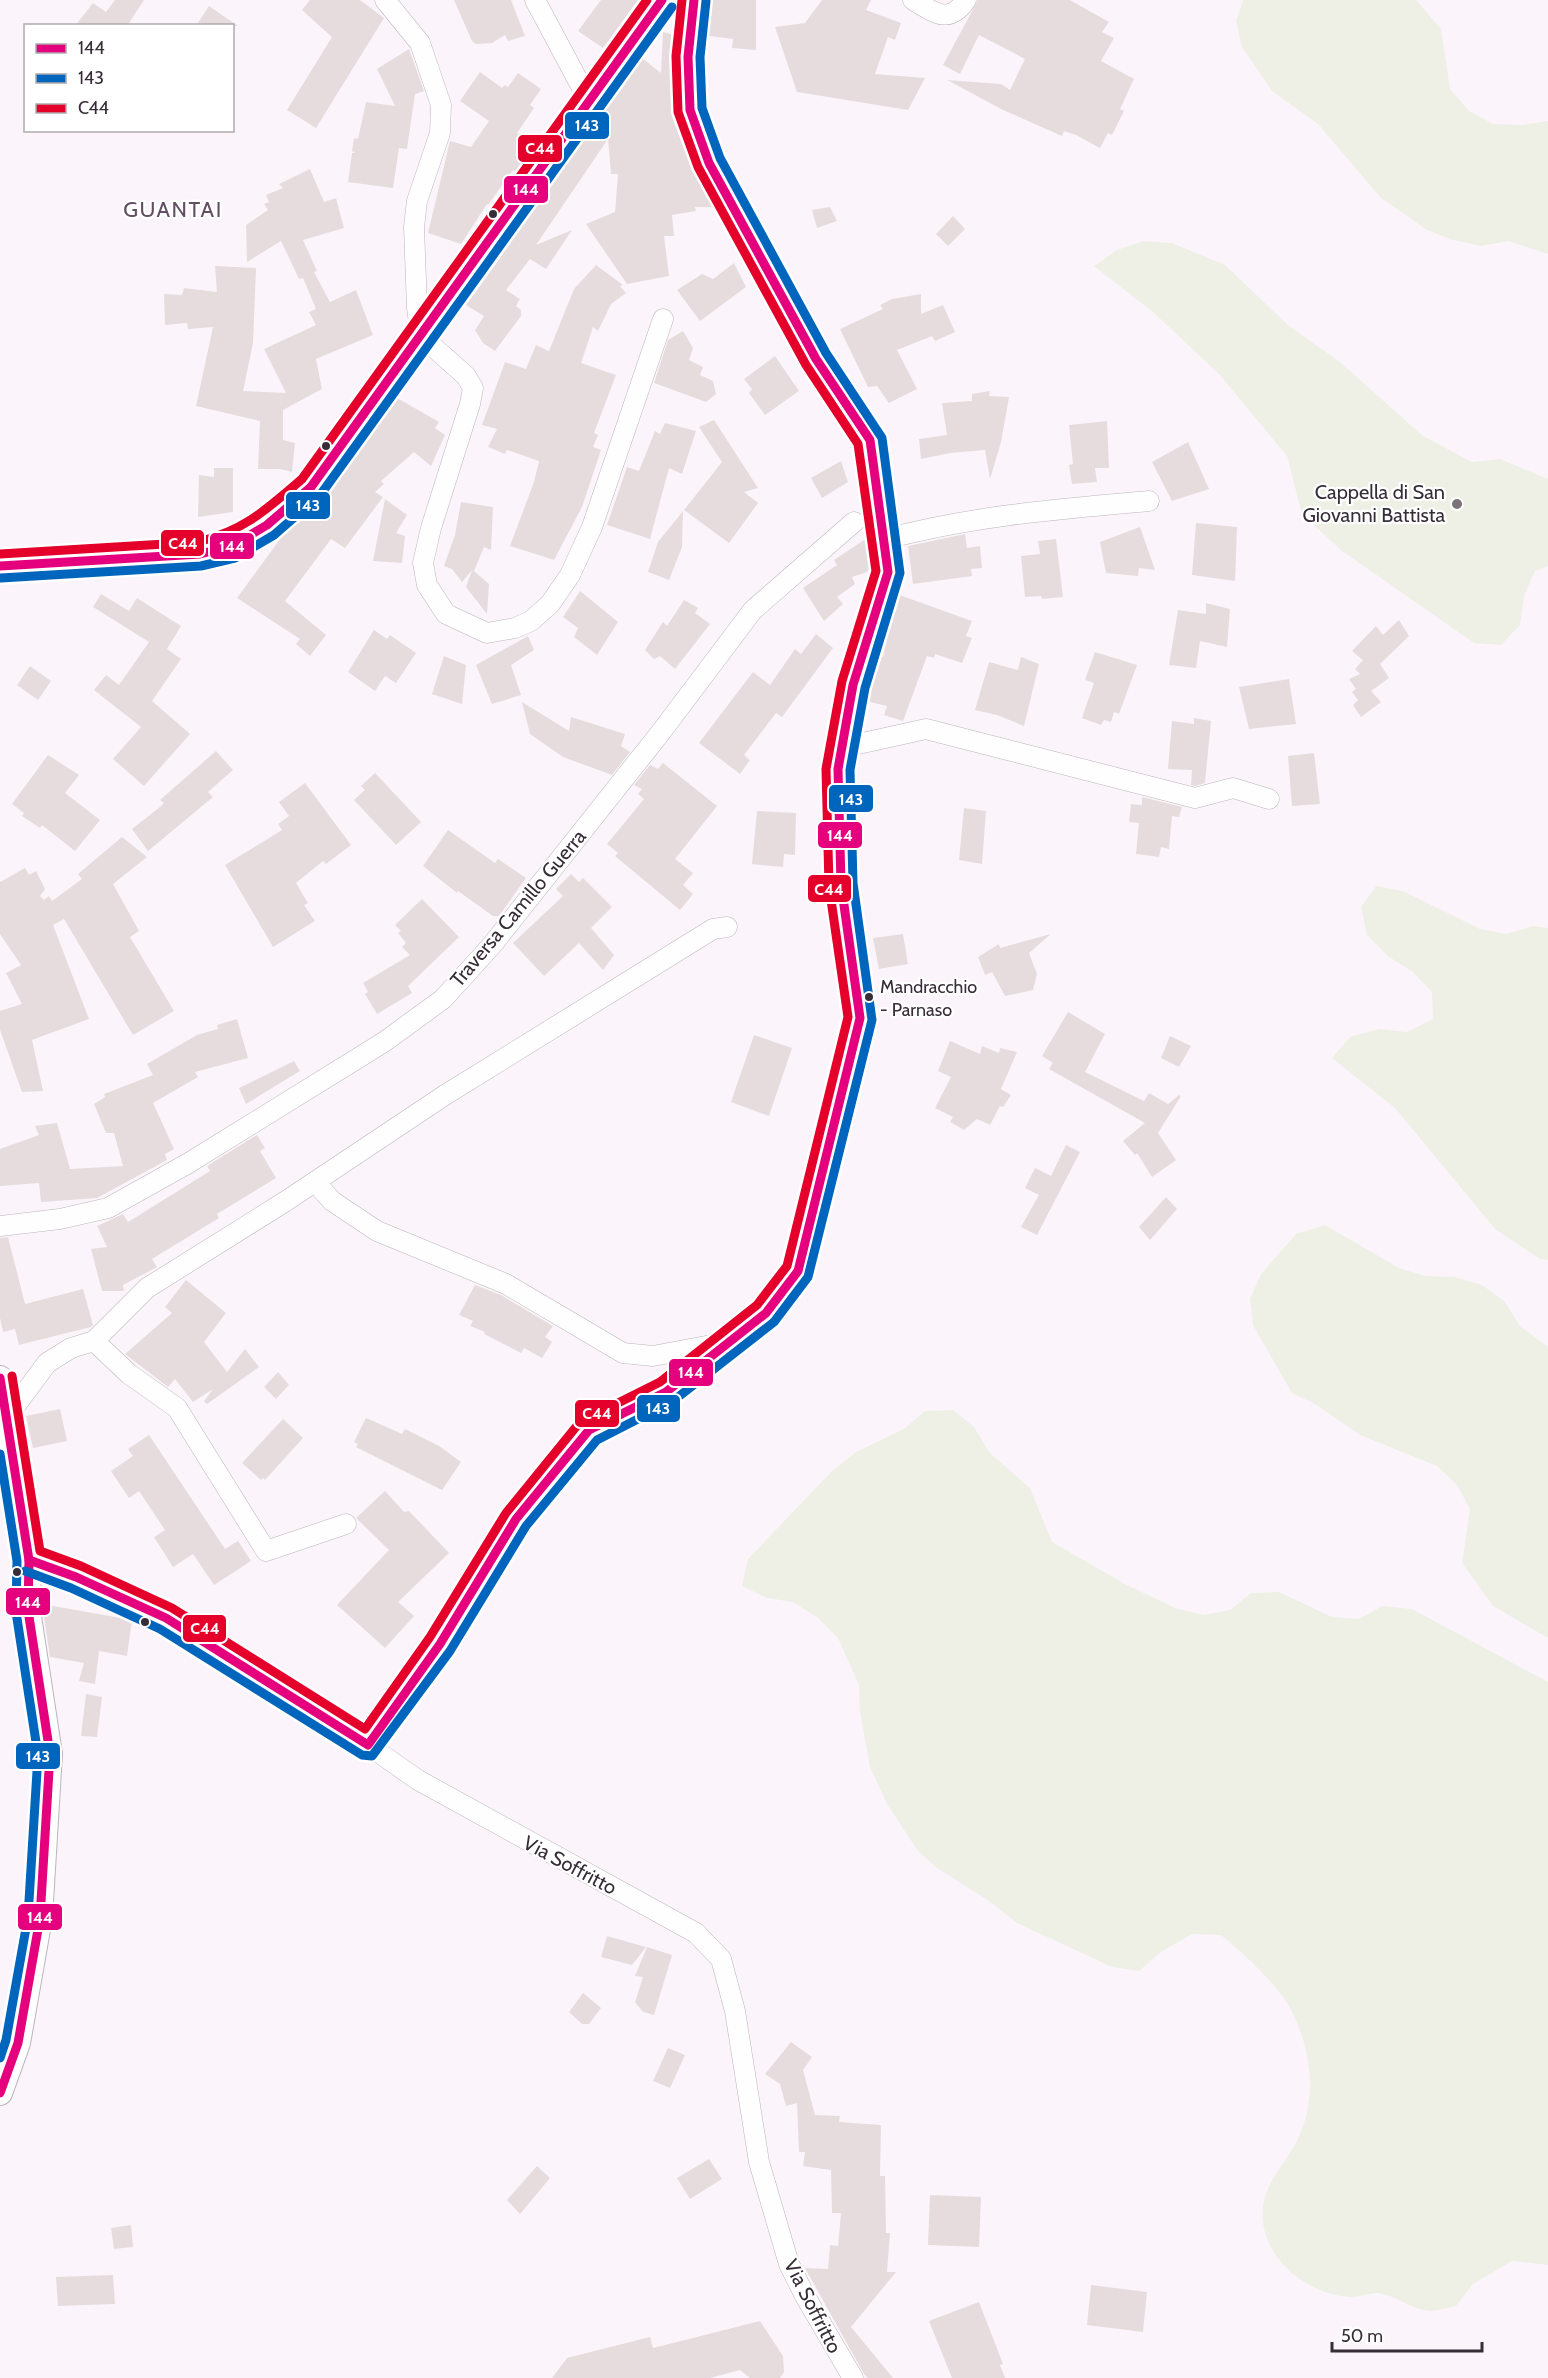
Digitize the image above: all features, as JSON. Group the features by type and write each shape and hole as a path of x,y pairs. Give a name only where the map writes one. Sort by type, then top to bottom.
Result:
{"street":[{"path":"385,0 420,43 441,105 440,133 417,201 414,227 417,308 421,336 466,376 473,388 431,528 423,563 427,585 446,614 487,633 515,628 531,621 550,604 570,575 592,527 663,319"},
{"path":"535,0 589,100"},
{"path":"0,566 200,554 232,546 267,525 311,487 662,0"},
{"path":"368,1744 440,1644 516,1519 589,1430 666,1392 766,1313 798,1271 860,1018 840,873 838,803 840,748 853,684 888,572 870,440 816,359 709,163 690,110 688,57 694,0"},
{"path":"914,0 934,13 948,16 958,13 966,0"},
{"path":"882,540 967,520 1014,513 1149,501"},
{"name":"Traversa Camillo Guerra","path":"0,1226 60,1220 108,1208 187,1164 364,1054 443,999 492,945 661,732 753,610 854,522"},
{"path":"840,748 926,729 1194,798 1233,788 1269,799"},
{"path":"7,1417 47,1363 71,1348 94,1341 147,1288 315,1182 445,1095 713,929 728,927"},
{"path":"315,1182 332,1201 377,1231 506,1284 623,1353 653,1356 710,1347 732,1340"},
{"path":"94,1341 129,1374 177,1408 266,1551 346,1524"},
{"path":"0,1378 7,1417 6,1451 29,1560 28,1610 50,1754 40,1918 18,2043 0,2093"},
{"name":"Via Soffritto","path":"29,1560 166,1618 368,1744 418,1780 696,1933 721,1959 735,2011 759,2162 789,2264 853,2378"}],"shaded area":[{"path":"1243,0 1416,0 1441,29 1450,89 1469,111 1493,124 1522,125 1548,121 1548,254 1508,241 1481,246 1453,240 1427,230 1380,197 1318,124 1272,91 1242,47 1236,21"},
{"path":"1143,241 1172,243 1225,265 1289,326 1340,362 1423,436 1472,462 1500,459 1548,479 1548,566 1535,571 1524,596 1520,625 1501,645 1474,643 1342,551 1302,514 1287,456 1219,374 1154,313 1094,266 1117,250"},
{"path":"1376,886 1403,891 1480,929 1507,934 1533,926 1548,928 1548,1260 1540,1259 1495,1229 1395,1108 1332,1058 1350,1037 1379,1029 1407,1032 1433,1019 1432,992 1413,972 1389,957 1367,935 1361,907"},
{"path":"1325,1225 1399,1268 1425,1276 1454,1277 1482,1285 1504,1301 1520,1326 1548,1347 1548,1638 1493,1606 1462,1563 1470,1509 1457,1485 1437,1466 1360,1435 1315,1404 1292,1393 1253,1325 1250,1299 1261,1274 1296,1234"},
{"path":"953,1410 974,1427 989,1452 1030,1488 1052,1542 1125,1584 1175,1608 1203,1615 1230,1610 1251,1593 1279,1592 1332,1617 1359,1619 1382,1606 1412,1609 1548,1682 1548,2265 1512,2261 1473,2284 1456,2306 1433,2311 1423,2310 1378,2293 1351,2297 1334,2295 1301,2280 1276,2256 1263,2224 1263,2206 1269,2186 1296,2143 1306,2118 1310,2084 1309,2067 1301,2034 1287,2003 1274,1986 1221,1935 1192,1934 1161,1952 1139,1971 1112,1967 1017,1923 989,1901 937,1868 918,1851 887,1804 870,1767 860,1712 859,1685 838,1638 818,1618 793,1602 767,1598 742,1586 748,1559 832,1471 856,1452 904,1429 925,1411"}],"building":[{"path":"115,0 144,0 128,24 77,24 93,3 106,12"},
{"path":"310,0 360,0 384,18 316,128 287,110 332,37 302,10"},
{"path":"454,0 511,0 525,36 508,41 505,35 492,43 476,44 472,41"},
{"path":"601,0 638,0 603,48 578,31"},
{"path":"707,0 756,0 756,50 732,48 733,39 702,35"},
{"path":"822,0 871,0 866,10 901,23 895,40 888,37 875,74 925,78 908,110 797,92 775,27 805,23"},
{"path":"978,0 1070,0 1109,22 1102,32 1114,38 1101,61 1134,79 1120,109 1124,111 1112,135 1108,133 1100,148 1076,135 1064,131 1062,136 1003,110 947,80 1001,84 1010,90 1025,59 979,35 960,74 943,65"},
{"path":"209,6 238,26 234,24 197,24"},
{"path":"663,32 678,36 676,57 679,114 698,167 718,203 714,203 715,207 695,207 696,211 672,215 674,236 664,236 669,276 627,284 586,224 615,212 618,174 611,174 608,139 536,245 572,230 546,269 530,259 506,290 520,299 516,306 521,310 521,316 495,351 483,343 475,330 484,316 466,305 503,254 497,250 638,55 661,73"},
{"path":"409,49 424,91 415,94 407,149 399,148 393,188 348,182 352,153 355,153 352,151 354,138 358,139 366,102 395,106 377,69"},
{"path":"480,72 502,88 505,85 508,87 518,73 541,89 530,105 534,108 517,133 538,151 521,175 513,170 461,244 428,233 450,141 471,147 489,121 460,101"},
{"path":"310,169 324,202 336,198 344,228 303,240 317,271 314,272 330,302 356,290 373,335 316,359 322,389 283,410 283,440 295,443 292,472 280,469 258,469 260,421 196,406 213,327 188,329 187,323 165,325 164,294 182,295 184,288 217,292 215,266 256,268 253,343 243,391 286,393 264,349 316,325 309,312 316,309 303,278 299,279 281,241 247,262 246,225 268,210 264,204 269,202 266,195 283,188 279,184"},
{"path":"830,207 837,221 817,228 812,210"},
{"path":"953,216 965,229 948,246 936,234"},
{"path":"734,263 746,287 700,321 677,290 702,274 713,279"},
{"path":"596,265 623,285 620,286 626,293 611,304 598,331 593,327 581,363 616,375 594,433 598,435 593,447 601,450 582,507 554,560 510,546 534,482 539,461 507,450 505,454 488,447 497,429 482,425 505,362 526,369 536,345 549,351 574,289"},
{"path":"921,294 921,314 943,305 955,332 935,341 932,336 897,350 917,389 889,403 877,386 868,387 840,329 883,309 880,305 892,299"},
{"path":"683,331 693,348 689,360 703,367 700,375 713,381 716,394 706,402 654,383 668,340"},
{"path":"775,356 799,391 765,415 749,393 752,389 744,379"},
{"path":"990,391 989,396 1009,397 1001,442 990,479 985,450 950,453 921,459 919,439 947,435 942,403 972,401 972,394"},
{"path":"392,395 439,422 435,428 445,435 431,466 414,452 381,481 384,484 375,492 383,497 345,548 331,539 285,601 326,635 310,656 296,644 300,639 237,598 300,512 319,496 347,462 345,460"},
{"path":"714,420 758,488 744,492 758,503 729,543 684,510 722,462 699,427"},
{"path":"1107,421 1109,468 1095,468 1097,482 1072,484 1069,465 1073,464 1069,425"},
{"path":"665,423 696,431 682,474 669,468 650,539 607,525 627,467 639,471 655,431 660,434"},
{"path":"1188,442 1209,489 1172,501 1152,462"},
{"path":"841,461 848,482 822,498 811,478"},
{"path":"214,468 233,468 233,512 198,517 199,475 214,477"},
{"path":"385,499 407,515 396,533 405,536 402,563 373,561"},
{"path":"461,502 493,507 491,550 484,547 474,571 489,584 487,614 466,587 472,570 462,582 452,569 444,566 455,535"},
{"path":"683,511 682,547 669,580 648,572 658,542"},
{"path":"1196,523 1237,527 1235,581 1192,575"},
{"path":"1140,527 1155,570 1139,568 1138,576 1106,573 1100,542"},
{"path":"965,534 967,548 980,546 982,568 971,569 972,576 913,584 908,546"},
{"path":"870,536 875,563 867,572 852,577 855,584 837,597 843,604 824,621 803,588 837,565 834,560"},
{"path":"1056,539 1063,597 1042,599 1041,596 1025,597 1021,556 1040,554 1038,541"},
{"path":"580,591 618,622 597,655 574,637 578,628 563,617"},
{"path":"894,593 972,621 966,636 972,638 962,663 935,654 934,658 927,656 903,721 884,715 887,706 862,700 876,654 883,657 890,622 886,620"},
{"path":"101,594 129,611 137,598 181,626 167,649 181,659 152,701 190,734 144,786 113,759 141,727 94,690 106,675 119,685 149,642 93,607"},
{"path":"684,600 698,608 695,613 710,624 675,669 660,656 654,659 645,650 663,622 667,626"},
{"path":"1206,603 1230,609 1227,647 1200,641 1196,668 1169,665 1178,610 1206,614"},
{"path":"1399,620 1409,636 1380,664 1389,678 1371,691 1381,702 1361,717 1353,705 1358,700 1352,692 1356,689 1349,679 1360,674 1355,669 1363,660 1352,651 1376,626 1383,635"},
{"path":"374,630 387,639 390,635 416,653 396,683 385,676 375,691 348,672"},
{"path":"816,634 833,648 782,717 776,713 744,755 750,760 740,774 699,743 753,672 770,685 795,649 801,654"},
{"path":"528,636 534,650 511,665 521,695 492,704 476,665"},
{"path":"1095,652 1137,665 1119,714 1114,712 1111,722 1104,720 1101,725 1082,718 1094,683 1085,680"},
{"path":"444,656 466,665 462,704 432,694"},
{"path":"1021,657 1039,664 1024,726 997,715 975,710 989,662 1018,670"},
{"path":"30,666 51,681 38,700 17,685"},
{"path":"1289,679 1296,724 1249,729 1239,687"},
{"path":"522,702 569,731 571,717 625,734 621,746 630,752 612,775 563,757 530,734"},
{"path":"1194,718 1211,721 1205,783 1195,786 1191,785 1192,770 1168,769 1172,721 1194,724"},
{"path":"216,751 233,770 208,792 213,797 148,851 132,829 160,807 164,803 160,800"},
{"path":"1314,753 1320,804 1292,806 1288,756"},
{"path":"48,755 79,775 65,793 100,820 75,851 42,825 40,828 22,816 24,813 12,804"},
{"path":"663,763 717,806 675,859 693,873 683,885 693,894 680,910 615,856 618,853 607,844 644,799 638,794 642,789 634,785 650,765 658,769"},
{"path":"375,773 421,822 396,845 354,800 365,790 361,786"},
{"path":"305,783 351,845 326,864 323,861 296,883 308,903 304,905 315,921 273,947 225,865 282,830 278,824 289,816 279,802"},
{"path":"1142,797 1182,807 1179,817 1172,816 1169,849 1161,847 1159,857 1136,854 1139,823 1129,822 1131,804 1142,805"},
{"path":"964,808 986,811 982,864 959,860"},
{"path":"757,811 796,813 795,855 784,854 783,867 752,864"},
{"path":"448,830 495,863 498,859 526,878 499,916 493,916 458,891 457,893 423,866"},
{"path":"122,837 147,857 113,884 139,931 130,937 174,1011 133,1035 64,919 53,925 89,1019 32,1040 43,1091 22,1092 0,1030 0,1011 22,1004 6,973 21,965 0,934 0,882 25,868 29,875 36,871 45,889 40,896 44,900 49,896 52,901 82,879 78,874"},
{"path":"571,874 579,882 583,878 612,907 591,928 614,955 603,970 579,943 544,976 513,943 563,896 556,889"},
{"path":"422,899 459,937 408,986 412,993 377,1014 365,994 368,992 363,983 410,955 402,947 406,943 398,933 401,931 395,925"},
{"path":"903,934 908,964 879,969 873,938"},
{"path":"1051,934 1029,953 1037,974 1033,990 1005,996 992,972 985,975 978,957 999,944 1000,948"},
{"path":"1068,1012 1105,1034 1085,1072 1144,1101 1149,1093 1168,1104 1179,1095 1181,1096 1158,1133 1176,1160 1152,1177 1137,1153 1135,1155 1123,1141 1145,1123 1049,1069 1053,1063 1042,1056"},
{"path":"237,1019 248,1058 195,1072 198,1077 153,1103 174,1149 165,1154 167,1160 97,1198 41,1202 39,1183 0,1186 0,1149 39,1135 35,1126 57,1123 70,1169 123,1166 114,1133 106,1133 94,1104 105,1097 104,1094 153,1075 147,1064 197,1035 218,1029 217,1025"},
{"path":"754,1035 792,1048 769,1116 731,1102"},
{"path":"1170,1036 1191,1046 1179,1067 1161,1058"},
{"path":"950,1041 980,1054 982,1046 999,1053 1000,1048 1017,1052 1001,1089 1011,1095 1003,1107 1000,1106 990,1125 977,1119 964,1130 950,1122 953,1117 935,1108 951,1077 938,1071"},
{"path":"294,1061 300,1071 246,1104 239,1088"},
{"path":"257,1135 265,1148 260,1151 276,1178 217,1214 219,1218 152,1259 157,1267 123,1285 124,1291 102,1291 91,1249 107,1247 97,1226 123,1214 128,1222 210,1171 207,1166"},
{"path":"1066,1145 1080,1152 1037,1235 1021,1227 1039,1195 1025,1188 1035,1168 1051,1176"},
{"path":"1166,1197 1177,1209 1150,1240 1139,1227"},
{"path":"8,1237 25,1304 83,1289 93,1325 91,1327 19,1345 15,1329 3,1332 0,1318 0,1238"},
{"path":"186,1280 226,1313 204,1342 227,1372 245,1349 259,1367 207,1404 204,1401 213,1389 193,1402 175,1379 168,1387 125,1354 172,1313 165,1307"},
{"path":"475,1285 501,1295 553,1326 545,1337 552,1342 542,1358 524,1348 521,1353 484,1334 485,1332 470,1326 473,1321 459,1315"},
{"path":"278,1372 289,1385 276,1399 264,1387"},
{"path":"60,1409 67,1441 33,1448 26,1416"},
{"path":"366,1418 402,1434 405,1429 439,1446 461,1462 442,1490 356,1447 358,1444 354,1442"},
{"path":"283,1419 303,1438 265,1480 263,1478 261,1480 242,1463"},
{"path":"149,1435 225,1549 238,1541 251,1561 214,1585 193,1554 173,1567 154,1537 165,1530 139,1491 129,1498 111,1471 133,1456 128,1449"},
{"path":"385,1491 404,1512 409,1511 449,1553 398,1602 414,1616 385,1648 337,1605 389,1550 356,1518"},
{"path":"42,1604 132,1620 127,1656 99,1651 95,1684 79,1681 84,1663 50,1657"},
{"path":"86,1694 102,1697 97,1737 81,1736"},
{"path":"607,1936 646,1947 632,1965 601,1957"},
{"path":"647,1947 672,1955 654,2015 643,2012 635,2002 643,1977 635,1976"},
{"path":"583,1993 601,2008 589,2024 582,2024 569,2012"},
{"path":"791,2042 812,2057 803,2070 815,2115 840,2116 839,2122 881,2125 880,2176 885,2176 886,2233 890,2233 887,2272 896,2272 851,2327 893,2378 868,2378 864,2374 805,2268 828,2269 830,2245 838,2246 841,2213 832,2213 831,2170 803,2166 805,2152 799,2152 797,2103 786,2106 780,2084 765,2074"},
{"path":"668,2048 685,2055 670,2088 653,2081"},
{"path":"709,2159 722,2179 690,2199 677,2178"},
{"path":"537,2166 550,2178 520,2214 507,2200"},
{"path":"930,2195 981,2197 979,2247 928,2245"},
{"path":"131,2225 133,2247 114,2249 111,2228"},
{"path":"113,2275 115,2304 58,2306 56,2277"},
{"path":"1091,2285 1147,2292 1143,2332 1087,2325"},
{"path":"979,2302 1003,2364 1000,2365 1005,2378 952,2378 929,2321"},
{"path":"760,2321 783,2356 784,2372 780,2378 750,2378 740,2370 710,2378 552,2378 567,2358 650,2337 653,2348"}],"transit line":[{"name":"C44","path":"0,554 198,542 229,531 254,518 302,479 647,0"},
{"name":"144","path":"0,566 200,554 232,546 267,525 311,487 662,0"},
{"name":"C44","path":"12,1376 40,1551 81,1566 172,1608 365,1729 430,1637 506,1513 580,1422 660,1382 757,1305 787,1266 848,1017 829,886 826,769 842,681 876,571 858,444 806,365 698,167 678,112 676,56 682,0"},
{"name":"144","path":"29,1560 76,1577 166,1618 368,1745 440,1644 516,1519 589,1430 666,1392 766,1313 798,1271 860,1018 841,884 838,769 853,685 888,572 870,440 816,359 709,163 690,110 688,57 694,0"},
{"name":"143","path":"25,1571 71,1588 160,1629 362,1755 372,1756 450,1651 526,1526 597,1440 673,1401 774,1322 808,1277 872,1020 853,883 850,770 865,688 900,573 882,438 826,353 720,158 702,108 700,57 706,1"},
{"name":"143","path":"1,578 201,566 235,558 274,535 321,494 672,7"},
{"name":"144","path":"0,1378 29,1560 28,1610 50,1754 40,1918 18,2043 0,2093"},
{"name":"143","path":"0,1454 17,1561 16,1612 38,1755 28,1917 6,2040 0,2058"}],"place":[{"name":"Cappella di San Giovanni Battista","path":"1457,504"},
{"name":"Mandracchio - Parnaso","path":"869,997"}],"district":[{"name":"GUANTAI","path":"173,209"}]}
